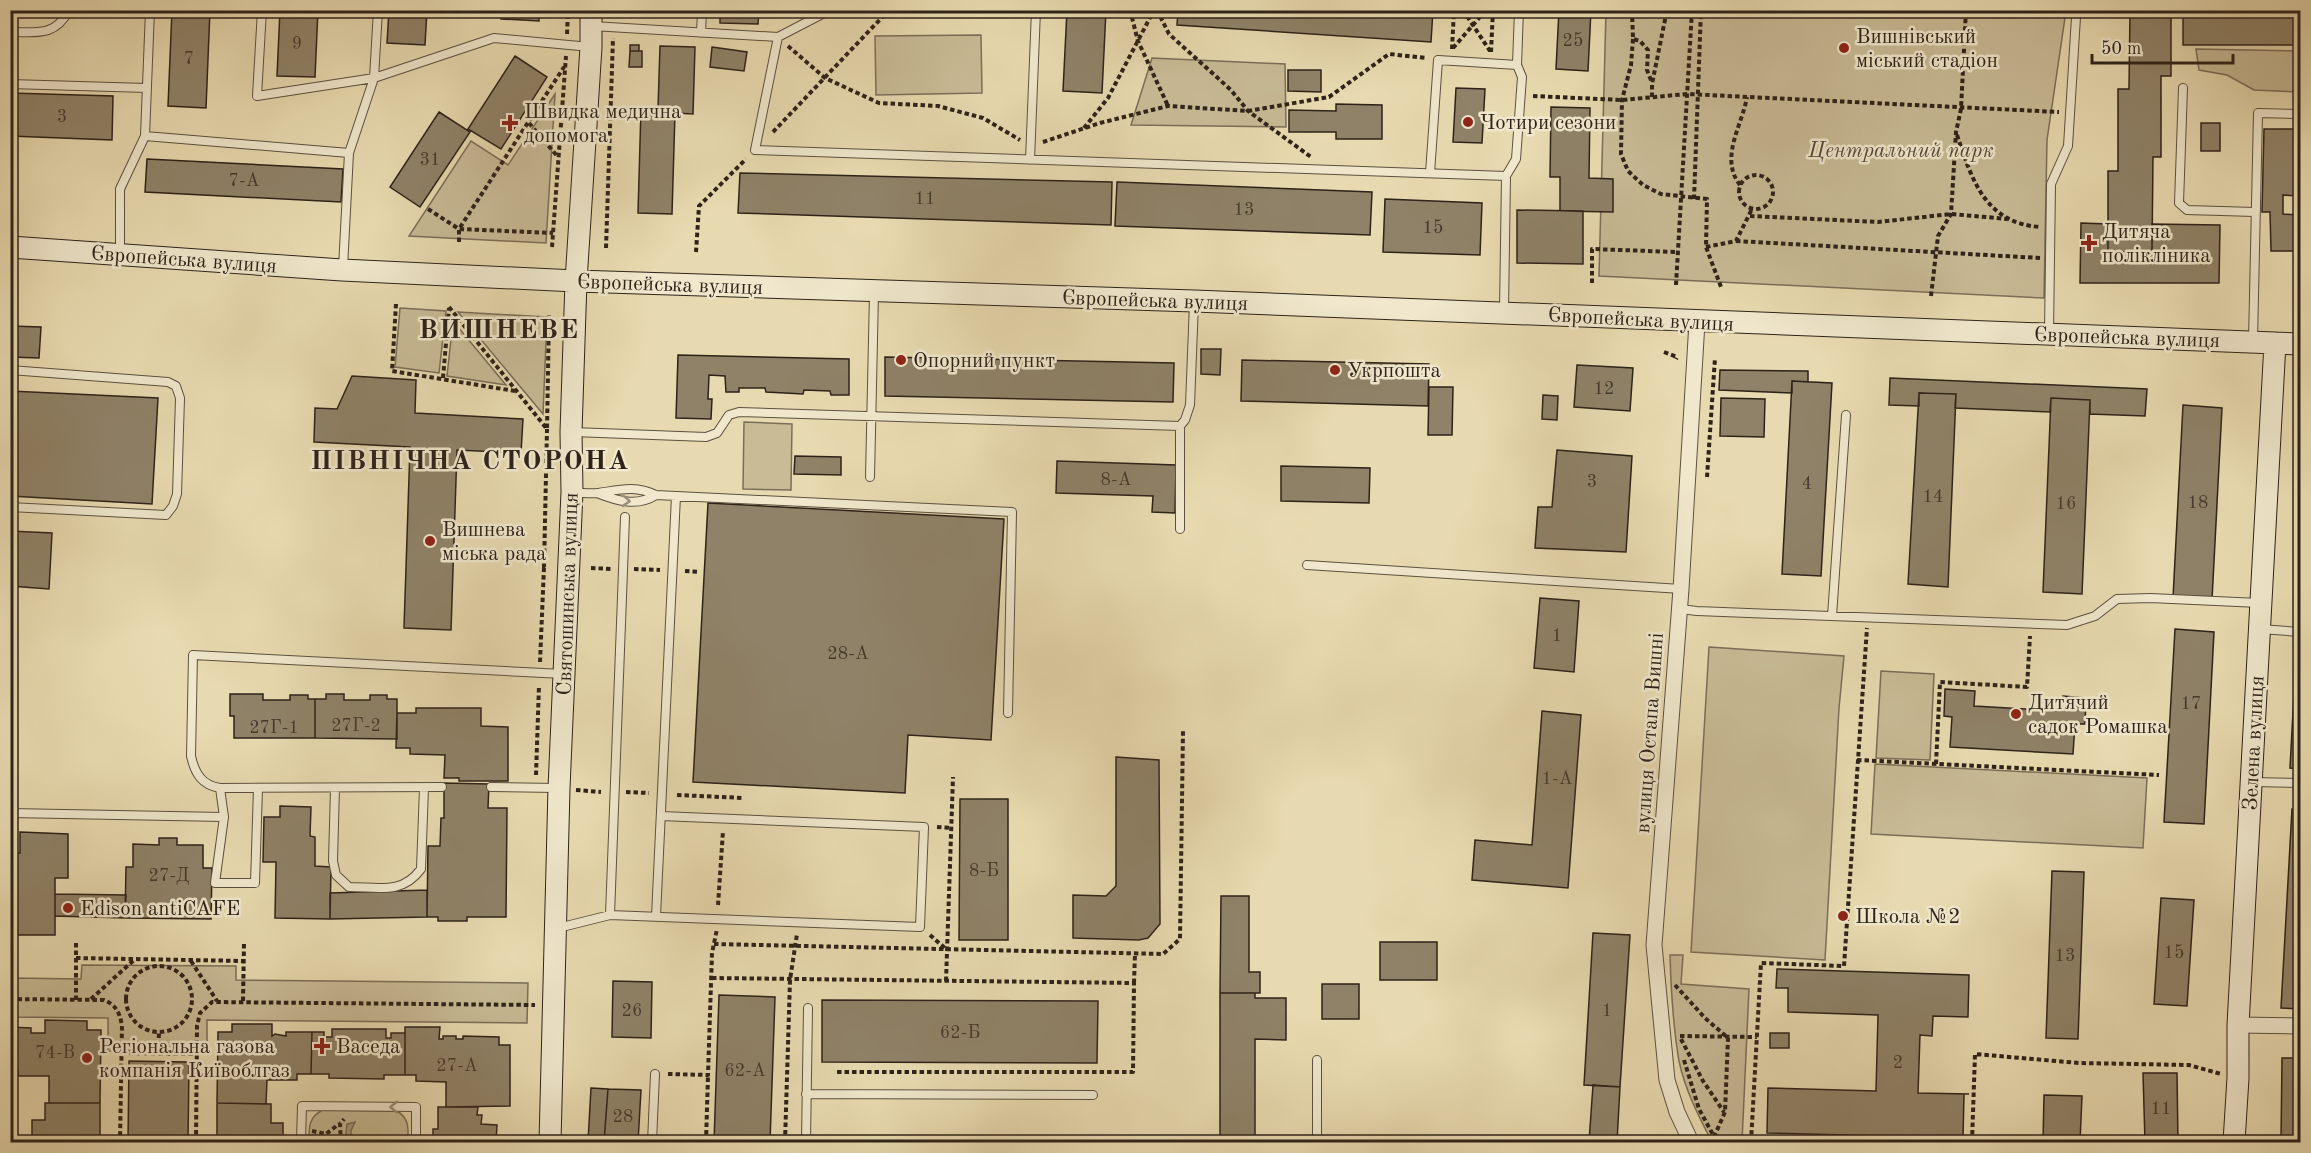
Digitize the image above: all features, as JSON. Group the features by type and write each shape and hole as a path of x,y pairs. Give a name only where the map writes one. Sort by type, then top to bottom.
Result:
{"street":[{"name":"Святошинська вулиця","path":"550,1143 552,1006 567,789 563,674 572,492 571,432 576,281 591,18"},
{"name":"Європейська вулиця","path":"10,247 342,270 576,281 1194,301 2301,344"},
{"name":"вулиця Остапа Вишні","path":"1691,1143 1677,1112 1667,1080 1654,945 1680,609 1697,322"},
{"name":"Зелена вулиця","path":"2234,1143 2238,1025 2275,343"},
{"path":"2238,1025 2301,1026"}],"lane":[{"path":"10,32 47,32 60,24 69,10"},
{"path":"120,255 120,189 145,136 150,10"},
{"path":"262,10 257,96 374,78 494,38 591,47"},
{"path":"342,270 349,153 374,78 378,10"},
{"path":"701,33 702,10"},
{"path":"591,18 614,27 778,37 830,10"},
{"path":"1030,160 1036,10"},
{"path":"1504,313 1506,176 1516,159 1522,77 1517,65 1520,10"},
{"path":"2049,334 2051,184 2068,146 2076,17"},
{"path":"778,37 755,150 1506,176"},
{"path":"1430,173 1438,60 1517,65"},
{"path":"10,84 147,88"},
{"path":"2183,88 2179,203 2187,210 2255,212"},
{"path":"2253,343 2258,113 2301,114"},
{"path":"145,136 349,153"},
{"path":"870,477 874,290"},
{"path":"1180,529 1180,426 1185,420 1190,405 1194,301"},
{"path":"10,370 168,382 176,386 180,398 177,494 173,506 166,515 10,507"},
{"path":"571,432 706,437 717,433 729,415 739,412 1180,426"},
{"path":"1832,616 1846,415"},
{"path":"572,492 596,493 619,488 644,489 656,495 1012,512 1008,713"},
{"path":"596,493 618,501 645,501 656,495"},
{"path":"656,916 676,496"},
{"path":"610,915 625,517"},
{"path":"1307,565 1543,578 1681,589"},
{"path":"1680,609 2067,625 2095,616 2117,599 2150,598 2261,603"},
{"path":"2259,629 2301,632"},
{"path":"442,787 220,788 211,786 194,770 191,756 193,655 563,674"},
{"path":"2251,782 2301,783"},
{"path":"492,787 567,789"},
{"path":"220,788 224,818 215,883 255,883 258,788"},
{"path":"335,788 333,861 336,875 349,887 401,887 413,879 421,869 423,788"},
{"path":"10,813 224,818"},
{"path":"556,928 610,915 920,927 924,827 661,816"},
{"path":"806,1143 808,1008"},
{"path":"1317,1060 1317,1143"},
{"path":"652,1143 655,1074"},
{"path":"806,1094 1093,1095"},
{"path":"10,1101 13,1101 13,1143"},
{"path":"301,1143 302,1106 416,1107 416,1143"}],"path":[{"path":"552,247 568,10"},
{"path":"696,252 699,206 889,10"},
{"path":"1130,10 1138,41 1168,106"},
{"path":"1082,129 1108,98 1156,10"},
{"path":"1156,10 1169,34 1231,90 1248,111 1329,170"},
{"path":"1451,60 1454,10"},
{"path":"1463,10 1491,51"},
{"path":"1452,48 1486,10"},
{"path":"1490,63 1493,10"},
{"path":"1632,10 1634,39 1632,64 1622,100 1621,154 1628,171 1643,185 1661,194 1707,200 1706,247 1721,287"},
{"path":"1652,97 1652,84 1667,10"},
{"path":"1676,285 1692,10"},
{"path":"1694,199 1701,10"},
{"path":"1931,296 1934,253 1938,236 1951,214 1956,132 1961,109 1966,10"},
{"path":"606,248 614,27"},
{"path":"778,37 825,78 879,103 938,106 983,118 1031,146 1082,129 1168,106 1248,111 1329,97 1389,54 1438,60"},
{"path":"1634,39 1640,41 1648,50 1647,70 1652,84"},
{"path":"1452,48 1462,48"},
{"path":"1481,50 1491,51"},
{"path":"459,242 459,229 565,67"},
{"path":"1521,95 1622,100 1699,94 1961,109 2070,112"},
{"path":"1740,185 1731,169 1731,156 1747,97"},
{"path":"529,123 558,157"},
{"path":"1956,132 1974,182 1993,209 2025,226 2049,227"},
{"path":"1754,175 1764,177 1772,184 1773,195 1768,204 1752,209 1742,202 1740,185 1743,180 1754,175"},
{"path":"428,209 459,229 553,232"},
{"path":"1736,241 1752,209"},
{"path":"1750,216 1878,222 1951,214 2008,219"},
{"path":"1706,247 1736,241 2049,259"},
{"path":"1592,283 1593,249 1677,252"},
{"path":"396,304 392,371 516,391"},
{"path":"443,378 449,307 547,429"},
{"path":"549,315 544,567 552,567"},
{"path":"591,568 612,569"},
{"path":"633,569 660,570"},
{"path":"680,571 699,572"},
{"path":"1751,1143 1761,963 1844,966 1868,618"},
{"path":"1936,764 1940,682 2027,687 2030,636"},
{"path":"714,944 1163,954 1179,939 1182,731"},
{"path":"1857,760 2159,775"},
{"path":"946,981 953,777"},
{"path":"567,789 601,792"},
{"path":"625,792 649,793"},
{"path":"677,795 744,798"},
{"path":"724,797 724,806"},
{"path":"718,905 723,827"},
{"path":"785,1143 790,980 796,946 796,922"},
{"path":"920,927 946,949"},
{"path":"706,1143 712,978 717,929"},
{"path":"76,941 76,1000"},
{"path":"243,1001 244,943"},
{"path":"834,1072 1133,1072 1135,953"},
{"path":"76,958 244,961"},
{"path":"90,1000 135,959"},
{"path":"158,966 159,960"},
{"path":"190,960 217,1000"},
{"path":"158,966 172,968 184,976 191,988 193,1002 182,1024 171,1031 159,1033 146,1030 136,1023 126,1001 133,978 144,969 158,966"},
{"path":"1675,975 1676,996"},
{"path":"712,978 1134,983"},
{"path":"1675,986 1728,1038"},
{"path":"10,999 104,1000 113,1004 119,1012 122,1025 120,1143"},
{"path":"196,1143 197,1026 200,1013 206,1005 217,1000 552,1006"},
{"path":"119,1012 128,1008"},
{"path":"191,1009 200,1013"},
{"path":"1679,1027 1684,1062 1699,1109 1717,1143"},
{"path":"158,1053 159,1033"},
{"path":"1680,1037 1756,1037"},
{"path":"1680,1037 1703,1081 1725,1113"},
{"path":"1714,1137 1725,1113 1728,1038"},
{"path":"121,1053 196,1054"},
{"path":"1972,1143 1976,1054 2079,1063 2189,1065 2238,1078"},
{"path":"655,1074 708,1075"},
{"path":"302,1129 326,1134 340,1124"},
{"path":"1873,1143 1874,1136"}],"green space":[{"name":"Центральний парк","path":"1606,11 2066,11 2047,140 2044,298 1599,276"},
{"path":"981,35 982,93 876,95 875,36"},
{"path":"2196,49 2300,51 2300,92 2254,90 2227,75 2199,70"},
{"path":"1152,58 1285,64 1286,127 1131,125"},
{"path":"555,94 546,243 409,236 471,141 508,165"},
{"path":"400,308 446,311 439,373 395,367"},
{"path":"458,312 547,317 543,414"},
{"path":"453,321 506,385 447,376"},
{"path":"744,422 792,424 791,490 743,489"},
{"path":"1709,647 1844,656 1825,960 1691,952"},
{"path":"1881,671 1934,674 1930,760 1876,758"},
{"path":"1875,764 2147,778 2143,848 1871,834"},
{"path":"1670,955 1683,955 1681,984 1749,989 1742,1142 1712,1142 1689,1093 1677,1048"},
{"path":"82,965 236,966 236,980 528,983 527,1023 207,1020 207,1051 108,1051 108,1018 11,1017 11,978 81,979"},
{"path":"323,1110 397,1111 406,1121 408,1142 309,1142 309,1128 312,1120"}],"shaded area":[{"path":"355,1122 351,1131 352,1142 345,1142 347,1124"}],"building":[{"path":"172,10 210,10 206,108 168,106"},
{"path":"280,10 318,10 315,77 277,76"},
{"path":"389,10 427,10 425,45 387,43"},
{"path":"501,10 539,10 539,21 501,19"},
{"path":"720,10 759,10 758,24 720,23"},
{"path":"1067,10 1106,10 1102,93 1063,91"},
{"path":"1178,10 1433,10 1431,42 1177,25"},
{"path":"1559,10 1591,10 1588,71 1556,69"},
{"path":"2130,10 2171,10 2171,76 2161,76 2161,157 2153,157 2152,252 2108,252 2108,171 2118,171 2118,89 2129,89"},
{"path":"2183,11 2300,11 2300,45 2183,45"},
{"path":"630,45 639,45 639,51 630,51"},
{"path":"660,46 695,47 693,114 675,113 672,214 638,213 641,108 658,109"},
{"path":"712,47 747,52 744,71 710,67"},
{"path":"630,51 642,51 642,67 629,67"},
{"path":"515,56 547,77 501,149 468,129"},
{"path":"1288,70 1321,70 1321,92 1288,91"},
{"name":"Чотири сезони","path":"1456,88 1485,89 1482,143 1453,142"},
{"path":"10,93 113,96 112,140 10,136"},
{"path":"1336,104 1382,105 1382,139 1336,139 1336,132 1289,132 1289,110 1336,111"},
{"path":"1551,107 1590,108 1589,178 1613,179 1613,212 1560,211 1560,177 1550,177"},
{"path":"439,112 470,132 420,207 390,187"},
{"path":"2201,123 2220,123 2220,151 2201,151"},
{"path":"2264,129 2300,129 2299,196 2283,195 2283,214 2300,215 2300,251 2271,251 2270,212 2262,212"},
{"path":"147,159 343,169 341,202 145,192"},
{"path":"740,173 1112,182 1111,225 738,213"},
{"path":"1117,182 1372,192 1370,235 1115,226"},
{"path":"1385,199 1482,203 1480,255 1383,252"},
{"path":"1517,210 1583,211 1583,264 1517,263"},
{"path":"2081,223 2108,224 2108,252 2152,252 2152,224 2220,225 2219,283 2080,283"},
{"path":"10,326 41,327 39,358 10,357"},
{"path":"1201,349 1221,349 1220,375 1201,374"},
{"path":"678,355 849,359 849,395 831,395 830,391 804,390 803,394 766,392 765,388 739,388 739,392 726,392 725,376 709,375 708,399 712,399 711,419 676,418"},
{"path":"885,357 1174,363 1173,402 885,396"},
{"path":"1242,360 1429,364 1428,406 1241,401"},
{"path":"1577,365 1633,368 1630,411 1574,407"},
{"path":"1720,370 1808,371 1808,382 1792,381 1792,393 1719,390"},
{"name":"Вишнева міська рада","path":"352,376 416,380 415,413 523,419 521,453 457,450 451,630 404,628 410,447 314,442 315,408 337,409"},
{"path":"1890,378 2147,389 2145,416 2090,414 2090,400 2051,398 2050,412 1955,408 1956,394 1919,393 1919,406 1889,405"},
{"path":"1792,381 1832,383 1821,576 1782,574"},
{"path":"1429,387 1453,387 1452,435 1428,435"},
{"path":"10,391 158,398 152,504 10,496"},
{"path":"1919,393 1956,394 1948,587 1908,584"},
{"path":"1543,395 1558,396 1557,420 1542,419"},
{"path":"1721,398 1765,399 1764,437 1720,436"},
{"path":"2051,398 2090,400 2082,594 2043,592"},
{"path":"2183,405 2222,408 2212,600 2173,598"},
{"path":"1557,450 1632,456 1626,552 1535,548 1538,507 1552,507"},
{"path":"795,456 841,457 841,475 794,474"},
{"path":"1057,461 1176,465 1175,513 1152,512 1153,496 1056,493"},
{"path":"1281,466 1370,468 1369,503 1281,501"},
{"path":"708,503 1004,519 991,740 908,735 905,793 693,782"},
{"path":"10,531 52,533 49,589 10,586"},
{"path":"1540,598 1579,601 1574,672 1534,668"},
{"path":"2175,629 2214,632 2204,824 2164,822"},
{"path":"2296,655 2300,655 2300,769 2290,768"},
{"path":"1945,689 1975,691 1974,706 2062,711 2063,696 2086,698 2085,724 2075,724 2073,754 1950,747 1952,717 1944,716"},
{"path":"230,694 263,694 263,700 290,700 290,695 308,695 308,699 315,699 315,738 234,738 234,716 230,716"},
{"path":"326,694 344,694 344,700 370,700 370,695 387,695 387,699 397,699 397,739 315,738 315,699 326,699"},
{"path":"416,708 481,708 481,726 508,727 508,781 459,781 459,778 444,778 445,755 410,754 410,748 396,748 397,713 416,713"},
{"path":"1542,711 1581,715 1568,888 1472,880 1475,840 1532,845"},
{"path":"1116,757 1159,760 1160,924 1148,938 1139,940 1073,938 1073,895 1106,896 1116,886"},
{"path":"444,783 489,784 488,808 507,808 506,917 467,917 467,921 438,921 438,917 427,917 428,846 440,846 441,818 444,818"},
{"path":"960,799 1008,799 1008,940 959,940"},
{"path":"280,806 311,807 310,836 315,837 315,866 331,867 330,919 275,918 276,862 263,862 264,817 280,817"},
{"path":"2292,809 2300,809 2300,1009 2281,1008"},
{"path":"20,832 68,834 68,878 55,878 55,935 10,935 10,882 15,882 15,853 20,853"},
{"path":"159,838 177,838 177,845 203,845 203,868 212,868 211,919 125,918 126,867 133,867 133,844 159,845"},
{"path":"2052,871 2084,872 2078,1039 2046,1038"},
{"path":"427,890 427,917 330,919 330,893"},
{"path":"55,894 126,895 125,918 55,916"},
{"path":"1221,896 1249,896 1249,972 1260,972 1260,993 1220,993"},
{"path":"2161,898 2194,900 2187,1006 2154,1004"},
{"path":"1593,933 1630,935 1620,1087 1584,1085"},
{"path":"1380,942 1437,942 1437,980 1380,980"},
{"path":"1777,969 1969,975 1968,1017 1933,1016 1932,1036 1920,1035 1918,1093 1969,1094 1964,1094 1963,1138 1767,1133 1768,1088 1876,1091 1878,1015 1788,1012 1788,988 1776,988"},
{"path":"613,981 652,982 651,1038 612,1037"},
{"path":"1322,984 1359,984 1359,1019 1322,1019"},
{"path":"1220,993 1255,993 1255,998 1286,998 1286,1040 1255,1039 1255,1137 1220,1137"},
{"path":"719,995 775,997 770,1142 714,1142"},
{"path":"822,1000 1098,1001 1097,1063 822,1062"},
{"path":"45,1020 87,1021 87,1030 101,1030 100,1103 49,1103 49,1076 18,1076 18,1071 10,1070 10,1027 31,1028 31,1033 45,1033"},
{"path":"232,1024 272,1024 272,1036 275,1034 286,1036 286,1032 312,1032 311,1074 297,1074 297,1080 267,1080 266,1104 217,1103 218,1032 232,1032"},
{"path":"405,1027 440,1027 439,1039 443,1039 443,1036 456,1036 456,1039 463,1039 463,1036 499,1037 499,1045 510,1045 510,1106 446,1107 446,1082 416,1081 416,1075 405,1075"},
{"path":"332,1029 386,1029 386,1038 391,1038 391,1033 405,1033 405,1075 384,1075 384,1079 329,1078 329,1074 311,1074 312,1032 324,1032 324,1037 332,1037"},
{"path":"1770,1033 1789,1033 1789,1048 1770,1048"},
{"path":"2282,1058 2300,1058 2300,1142 2281,1142"},
{"path":"129,1061 189,1062 188,1142 128,1142"},
{"path":"2143,1073 2177,1073 2178,1142 2145,1142"},
{"path":"1593,1085 1620,1087 1617,1142 1589,1142"},
{"path":"591,1088 608,1089 604,1142 588,1142"},
{"path":"608,1089 641,1090 638,1142 604,1142"},
{"path":"2044,1095 2082,1096 2080,1142 2043,1142"},
{"path":"45,1103 100,1103 100,1142 32,1142 32,1120 45,1120"},
{"path":"217,1103 271,1104 271,1123 283,1123 283,1142 217,1142"},
{"path":"438,1107 478,1107 477,1115 482,1115 481,1124 497,1125 496,1142 433,1142 433,1129 438,1129"},
{"path":"438,1107 478,1107 477,1115 482,1115 481,1124 497,1125 496,1142 433,1142 433,1129 438,1129"},
{"path":"1220,1137 1255,1137 1254,1142 1220,1142"}],"place":[{"name":"Вишнівський міський стадіон","path":"1844,48"},
{"name":"Чотири сезони","path":"1468,122"},
{"name":"Швидка медична допомога","path":"510,123"},
{"name":"Дитяча полікліника","path":"2089,243"},
{"name":"Опорний пункт","path":"901,360"},
{"name":"Укрпошта","path":"1335,370"},
{"name":"Вишнева міська рада","path":"430,541"},
{"name":"Дитячий садок Ромашка","path":"2016,714"},
{"name":"Edison antiCAFE","path":"68,908"},
{"name":"Школа №2","path":"1843,916"},
{"name":"Васеда","path":"322,1046"},
{"name":"Регіональна газова компанія Київоблгаз","path":"87,1058"}],"district":[{"name":"ВИШНЕВЕ","path":"499,329"},
{"name":"ПІВНІЧНА СТОРОНА","path":"470,460"}]}
